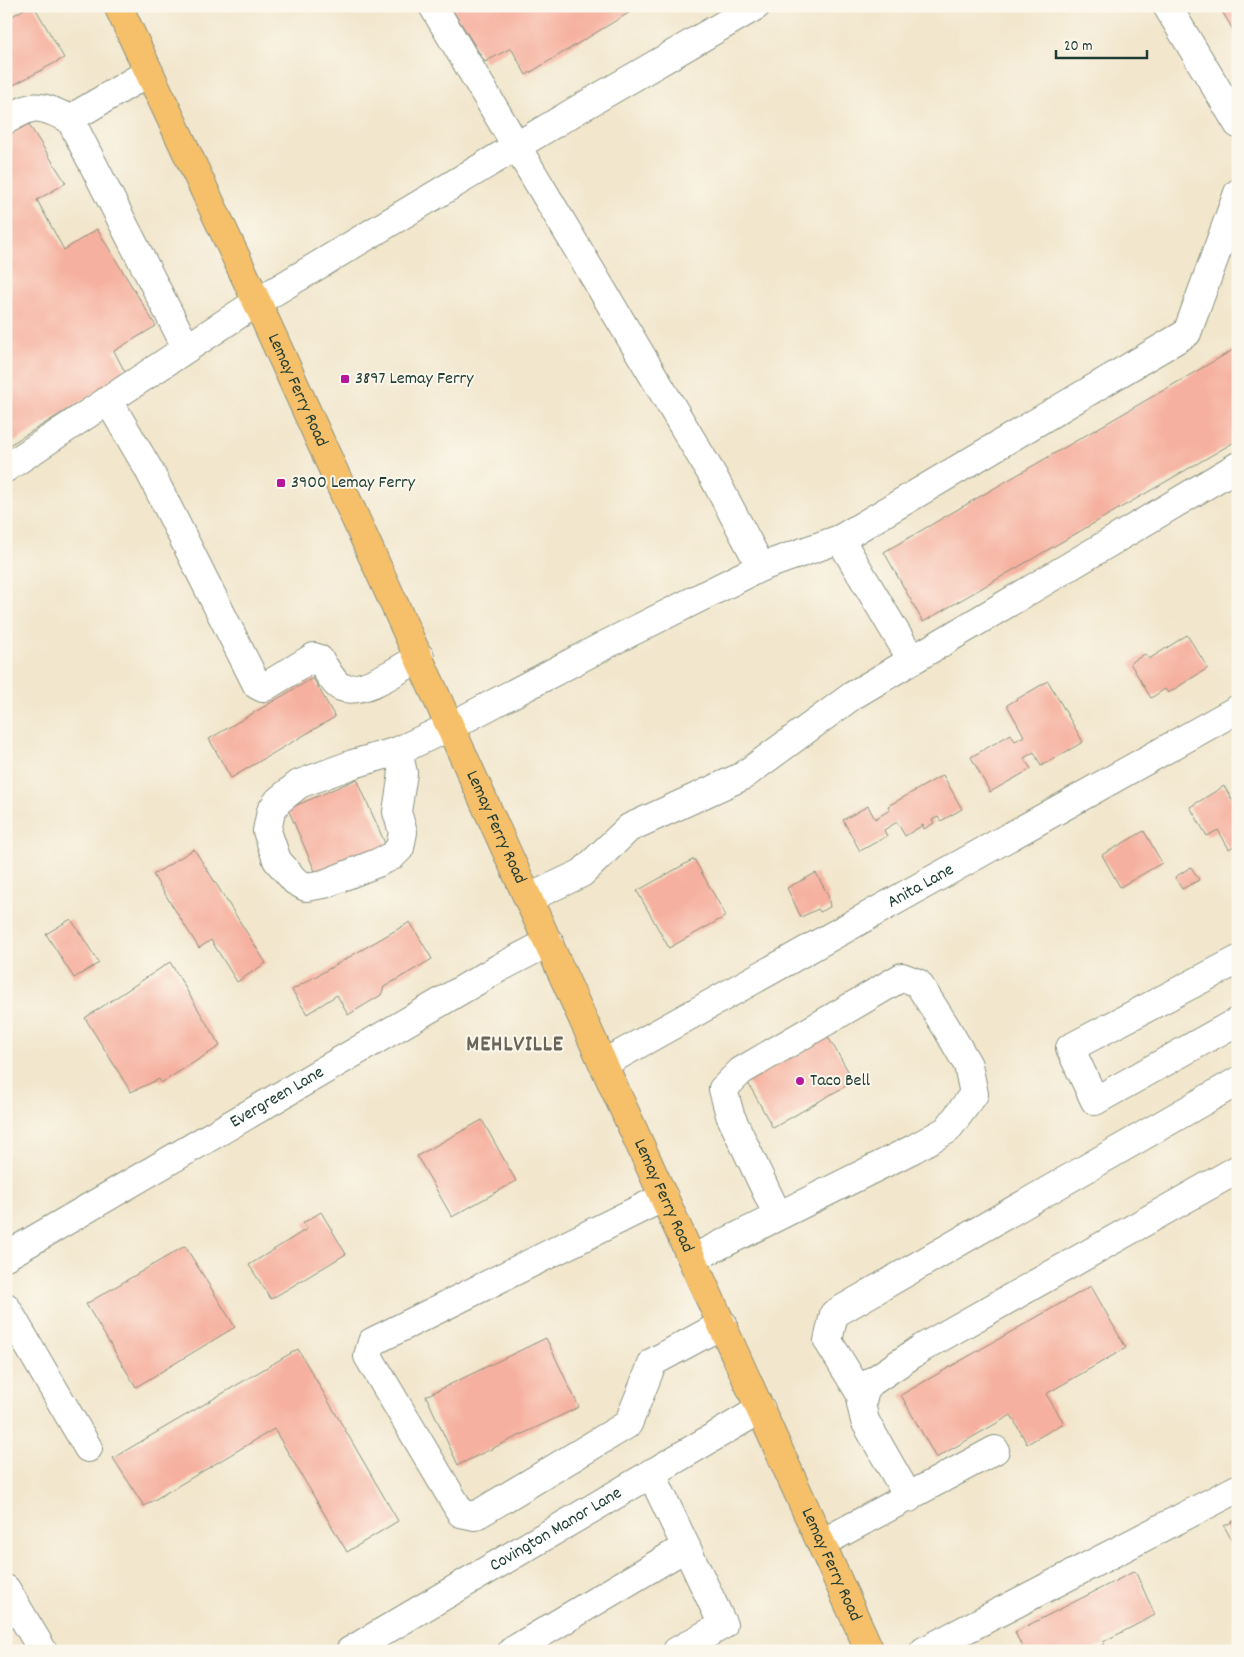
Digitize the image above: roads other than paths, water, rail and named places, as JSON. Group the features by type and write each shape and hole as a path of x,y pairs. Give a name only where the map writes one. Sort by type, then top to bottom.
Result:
{"main road":[{"name":"Lemay Ferry Road","path":"118,6 257,302 420,657 870,1651"}],"street":[{"path":"433,6 713,476 761,567"},
{"path":"6,468 186,347 257,302 756,6"},
{"path":"1168,6 1238,124"},
{"path":"70,119 149,72"},
{"path":"6,120 26,109 40,106 70,119 186,347"},
{"path":"398,751 403,773 397,812 402,832 400,848 392,856 324,884 306,886 295,882 277,860 267,831 271,811 278,801 299,784 353,764 398,751 451,726 611,642 761,567 840,538 1188,333 1238,193"},
{"path":"108,400 149,470 257,685 263,688 314,657 319,659 339,686 351,689 368,685 420,657"},
{"path":"529,898 582,873 629,828 743,776 852,696 1238,466"},
{"path":"840,538 912,660"},
{"name":"Anita Lane","path":"603,1064 1238,710"},
{"name":"Evergreen Lane","path":"6,1256 499,968 549,942"},
{"path":"1238,960 1070,1048 1095,1101 1238,1021"},
{"path":"692,1259 778,1216 947,1130 974,1094 968,1064 918,983 902,977 741,1071 724,1089 730,1115 778,1216"},
{"path":"863,1398 828,1341 834,1314 1238,1081"},
{"path":"909,1498 865,1421 861,1404 867,1385 922,1348 1238,1169"},
{"path":"664,1197 372,1342 368,1356 461,1513 475,1516 628,1424 653,1362 723,1324"},
{"path":"6,1307 88,1448"},
{"name":"Covington Manor Lane","path":"362,1648 651,1473 762,1409"},
{"path":"822,1543 909,1498 995,1450"},
{"path":"651,1473 723,1625 677,1651"},
{"path":"924,1651 966,1641 1237,1489"},
{"path":"512,1651 686,1547"},
{"path":"10,1604 43,1651"}],"place":[{"name":"3897 Lemay Ferry","path":"345,379"},
{"name":"3900 Lemay Ferry","path":"281,483"},
{"name":"Taco Bell","path":"800,1081"}],"district":[{"name":"MEHLVILLE","path":"515,1045"}]}
